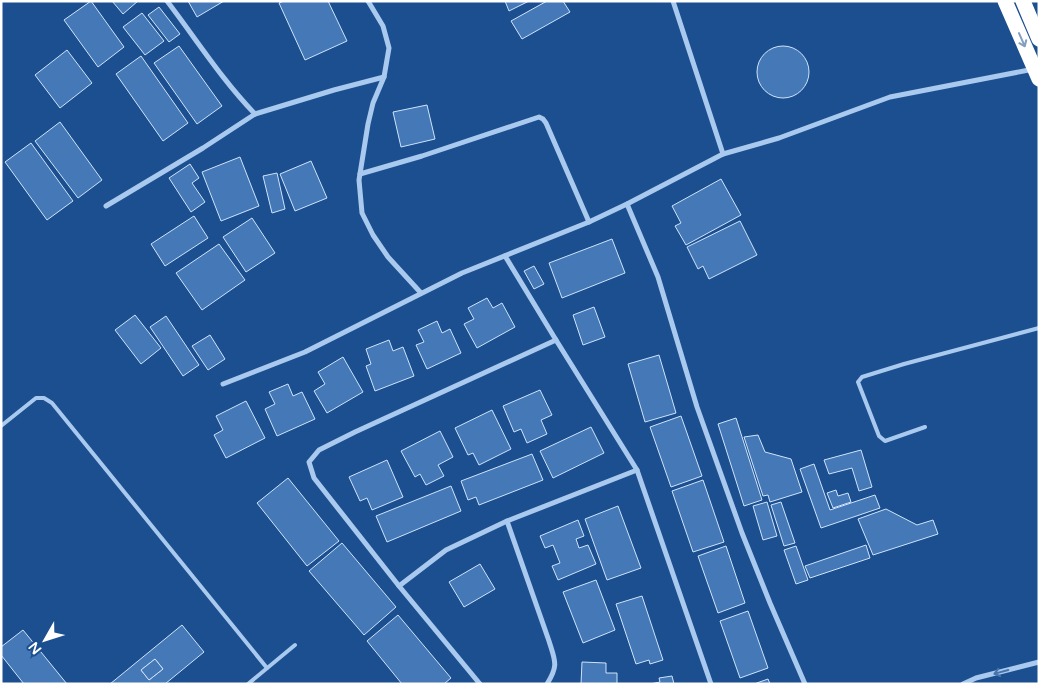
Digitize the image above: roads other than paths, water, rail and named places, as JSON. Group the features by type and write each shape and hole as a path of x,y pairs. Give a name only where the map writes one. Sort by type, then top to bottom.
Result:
{"highway":[{"path":"1004,1 1037,74"},
{"path":"1023,1 1039,39"}],"street":[{"path":"167,1 229,84 255,114"},
{"path":"368,1 383,26 389,48 384,77 373,103 368,124 359,180 362,213 373,235 388,257 421,293"},
{"path":"673,1 723,154"},
{"path":"223,384 305,352 462,273 590,222 723,154 779,138 890,97 1037,74"},
{"path":"106,206 204,148 255,114 384,77"},
{"path":"360,174 422,156 539,117 546,123 590,222"},
{"path":"627,204 658,277 697,407 742,533 805,684"},
{"path":"505,256 637,470 711,684"},
{"path":"480,684 399,586 314,478 308,462 319,450 355,432 556,340"},
{"path":"399,586 446,550 507,521 637,470"},
{"path":"507,521 555,661 555,671 547,684"},
{"path":"963,684 976,678 1039,662"}],"lane":[{"path":"925,426 885,441 879,436 858,382 862,377 904,364 1039,328"},
{"path":"1,426 36,398 44,398 52,403 267,668"},
{"path":"248,684 295,645"}]}
